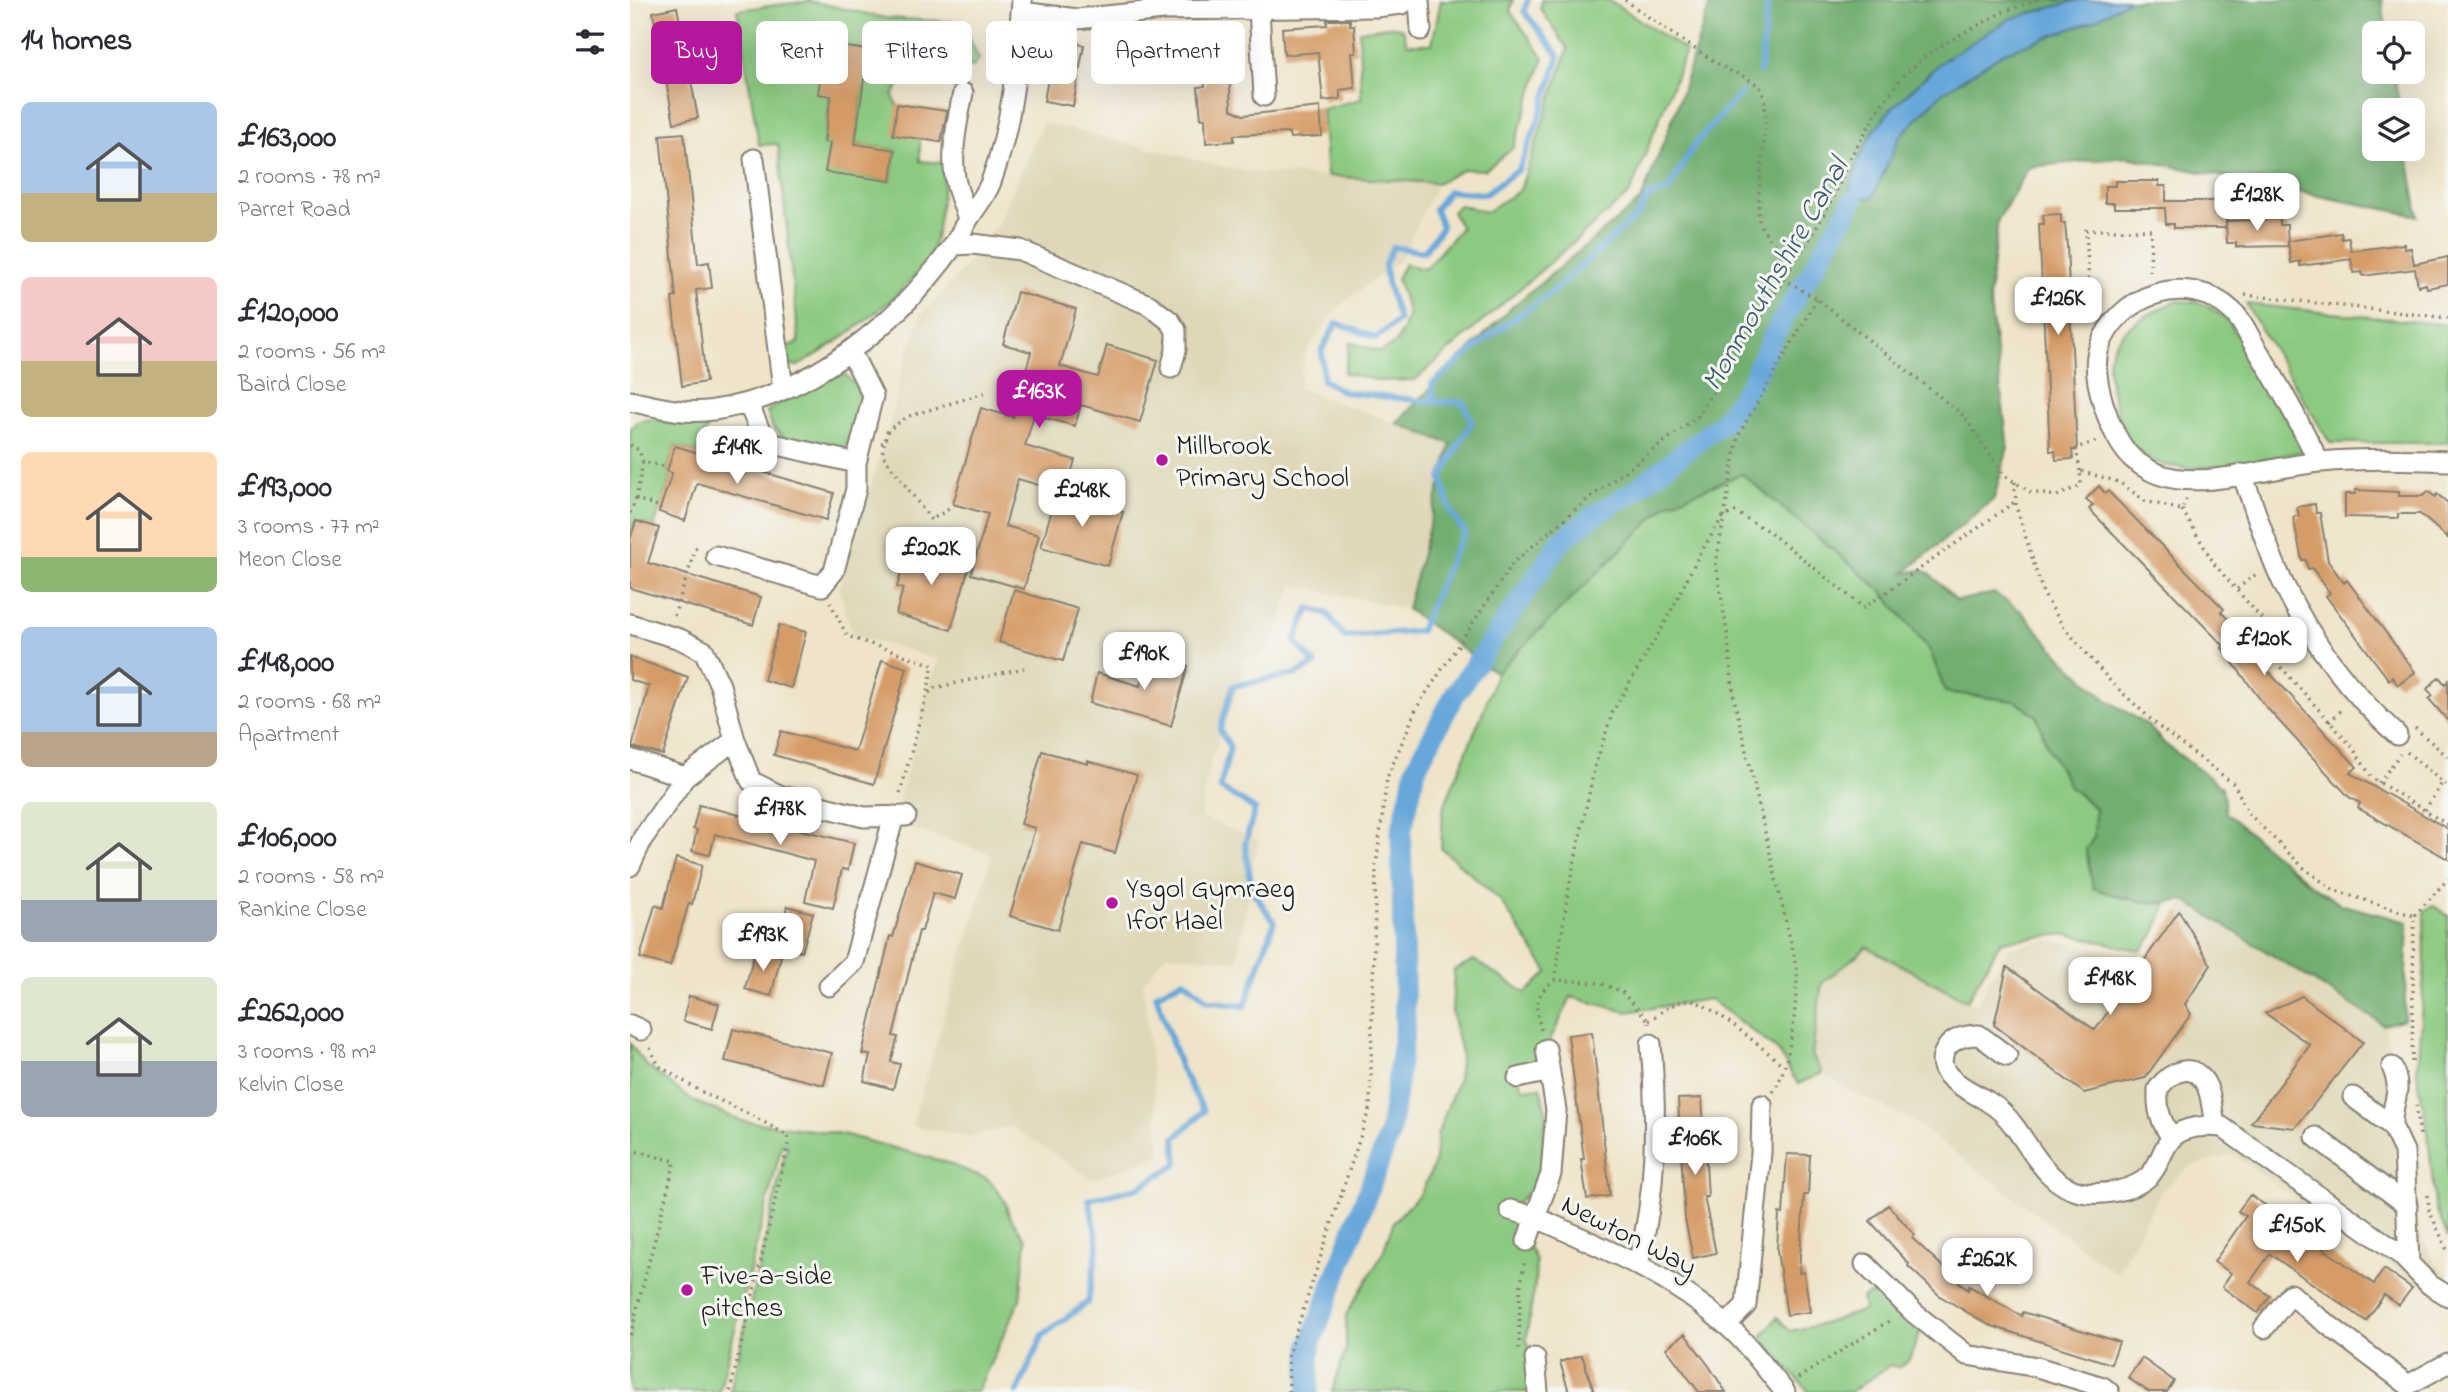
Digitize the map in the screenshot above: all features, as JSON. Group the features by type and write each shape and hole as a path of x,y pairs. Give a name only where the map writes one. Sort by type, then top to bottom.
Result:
{"street":[{"path":"630,401 675,411 712,411 748,403 783,389 850,352 903,306 954,245 990,185 1010,121 1021,6 1077,19 1164,5 1259,10 1376,7 1402,4 1407,0"},
{"path":"1419,0 1421,30"},
{"path":"1259,10 1264,96"},
{"path":"963,93 954,154 956,185 968,219"},
{"path":"754,159 783,389"},
{"path":"954,245 973,244 1020,250 1149,305 1170,321 1176,330 1176,350 1171,368"},
{"path":"2319,462 2290,401 2233,311 2214,298 2192,289 2167,291 2147,297 2125,309 2106,332 2097,351 2098,378 2104,407 2116,435 2131,457 2159,474 2194,480 2319,462 2400,459 2448,461"},
{"path":"716,556 822,586 834,571 856,489 856,463 873,396 850,352"},
{"path":"748,403 765,442 856,463"},
{"path":"2242,474 2283,584 2322,653 2373,713 2398,735"},
{"path":"630,624 667,635 704,651 720,685 735,740 751,781 781,796 864,817 900,816 854,962 829,986"},
{"path":"630,866 643,838 685,777 735,740"},
{"path":"630,759 685,777"},
{"path":"2007,1056 1979,1035 1973,1035 1962,1037 1949,1045 1944,1053 1943,1067 1950,1078 1987,1101 2009,1119 2042,1166 2059,1184 2080,1192 2105,1193 2126,1189 2149,1176 2172,1138 2190,1129 2208,1125 2222,1128 2401,1255 2430,1285 2448,1296"},
{"path":"1638,1264 1649,1224 1655,1165 1655,1091 1651,1044"},
{"path":"1527,1241 1551,1174 1556,1110 1546,1049"},
{"path":"2392,1067 2399,1086 2391,1110 2392,1126 2404,1150 2409,1263"},
{"path":"2172,1138 2161,1123 2157,1108 2158,1089 2174,1073 2185,1070 2196,1073 2203,1080 2215,1126"},
{"path":"1518,1078 1549,1071"},
{"path":"2353,1097 2392,1126"},
{"path":"1727,1324 1746,1305 1761,1153 1762,1105"},
{"path":"2316,1137 2407,1205"},
{"name":"Newton Way","path":"1510,1210 1535,1217 1638,1264 1687,1293 1727,1324 1783,1390"},
{"path":"1865,1264 1909,1308 1967,1355 2037,1367 2103,1387 2109,1392"},
{"path":"2264,1328 2291,1294 2309,1311 2408,1385 2448,1363"},
{"path":"1535,1358 1538,1392"}],"path":[{"path":"1625,0 1715,61 1747,79 1760,89 1765,97 1759,223 1792,269"},
{"path":"1289,1392 1288,1356 1370,1107 1376,866 1387,778 1417,707 1513,563 1588,499 1697,417 1754,330 1783,279 1792,269 1835,194 1850,158 1901,78 1928,54 1960,35 2003,12 2038,0"},
{"path":"2150,281 2151,230"},
{"path":"1783,279 1817,299 1964,416 2004,475 2030,492 2057,496 2081,485 2076,448 2116,435"},
{"path":"2232,294 2448,318"},
{"path":"1762,1105 1776,1088 1783,1065 1797,1004 1797,968 1734,699 1716,564 1738,436 1817,299"},
{"path":"949,509 931,520 882,454 888,430 909,416 988,392"},
{"path":"861,439 884,443"},
{"path":"630,445 639,450 643,462 630,513"},
{"path":"643,462 668,467"},
{"path":"2080,471 2119,482 2145,501 2182,510 2215,565 2270,628 2271,645 2278,665 2353,748 2372,778 2448,825"},
{"path":"2182,510 2194,480"},
{"path":"2015,482 2016,501 2043,593 2063,626 2111,682 2159,727 2234,784 2249,814 2305,869 2334,890 2414,916"},
{"path":"635,499 661,507"},
{"path":"1555,980 1567,892 1595,766 1613,711 1667,619 1699,555 1723,517 1735,512 1768,531 1864,608 2016,501"},
{"path":"667,635 696,548 716,556"},
{"path":"2236,589 2274,561"},
{"path":"822,586 847,636 933,665 900,816"},
{"path":"928,694 934,688 1024,668"},
{"path":"2398,735 2415,728 2448,757"},
{"path":"2379,783 2404,749 2448,788"},
{"path":"2424,811 2442,783"},
{"path":"2412,1075 2414,916 2448,879"},
{"path":"1546,1049 1536,1009 1539,992 1555,980 1600,983 1622,992 1649,1021 1651,1044"},
{"path":"1649,1021 1672,1004 1694,1001 1721,1016 1783,1065"},
{"path":"636,1028 659,1066 700,1091 788,1136 730,1392"},
{"path":"2415,1102 2421,1142"},
{"path":"630,1150 674,1161 630,1336"},
{"path":"2426,1183 2430,1210 2448,1252"},
{"path":"1527,1241 1520,1290 1519,1352 1535,1358"},
{"path":"1783,1390 1909,1308"}],"shaded area":[{"name":"Millbrook Primary School","path":"1043,123 1247,172 1437,183 1401,259 1337,308 1305,354 1298,388 1451,443 1407,609 1293,585 1270,651 1245,661 1209,768 1201,817 1258,840 1237,961 1166,954 1143,983 1161,1155 1092,1179 1011,1126 969,1137 912,1126 992,854 893,823 927,694 939,660 852,634 839,587 888,430 904,362 921,316 964,269 998,223"},
{"path":"2184,900 2384,1025 2391,1052 2403,1069 2406,1099 2401,1123 2414,1154 2416,1223 2434,1261 2448,1275 2448,1304 2233,1155 2190,1166 2161,1191 2117,1274 1911,1120 1850,1091 1822,1073 1812,1055 1822,983 1867,946 1976,1005 2007,948 2049,940 2114,950 2144,961 2179,912"}],"green space":[{"path":"1441,0 1513,0 1510,11 1544,58 1513,148 1485,170 1464,169 1437,183 1327,176 1322,109 1361,99 1359,31 1391,26 1403,29 1407,44 1432,44"},
{"path":"1542,0 1609,0 1686,51 1630,193 1415,380 1380,381 1344,373 1350,342 1380,352 1397,342 1409,315 1397,278 1405,264 1425,269 1461,228 1452,212 1459,205 1486,212 1520,190 1568,49 1540,8"},
{"path":"1711,0 2382,0 2385,21 2362,21 2362,84 2396,84 2398,98 2362,98 2362,161 2409,161 2418,216 2127,157 2029,167 1998,220 1989,296 2008,447 1994,499 1904,573 1921,570 1929,573 1957,601 1994,593 2021,611 2059,655 2106,699 2147,725 2165,744 2222,787 2226,813 2307,882 2340,904 2408,922 2404,1019 2384,1025 2184,900 2150,902 2093,888 2086,850 2094,837 2095,808 2070,787 2047,746 2037,716 2015,701 1945,692 1931,652 1882,591 1742,474 1667,504 1496,673 1407,609 1451,444 1396,423 1513,306 1641,200 1677,107"},
{"path":"810,1 885,18 943,21 862,21 862,49 848,47 848,21 756,21 756,84 828,84 831,96 824,142 830,143 826,171 891,181 895,150 855,144 863,87 859,76 862,76 862,84 899,84 893,96 897,105 920,132 920,161 945,163 938,226 926,261 913,278 875,313 798,366 787,364 787,346 799,343 778,144 759,145 742,41 742,21 739,21 737,10"},
{"path":"972,44 979,59 972,67"},
{"path":"2177,301 2206,306 2229,322 2305,451 2227,466 2186,468 2168,466 2152,460 2130,442 2114,398 2109,357 2113,346 2128,329 2146,316"},
{"path":"2246,304 2448,325 2448,443 2330,443"},
{"path":"833,373 845,374 862,399 860,422 851,440 843,448 785,439 773,428 767,411"},
{"path":"655,419 673,424 710,421 698,453 675,446 667,471 672,473 654,527 636,521 630,539 630,429 639,421"},
{"path":"1742,473 1882,591 1931,652 1945,692 2015,701 2037,716 2047,746 2070,787 2095,808 2094,837 2119,897 2167,904 2153,936 2141,951 2067,934 2001,941 1967,1001 1867,947 1822,983 1812,1055 1822,1073 1798,1084 1776,1049 1710,999 1627,1012 1571,997 1546,1049 1518,1078 1523,1089 1540,1087 1546,1111 1542,1155 1535,1186 1510,1210 1536,1260 1526,1339 1535,1358 1538,1392 1332,1392 1346,1349 1346,1315 1382,1255 1394,1221 1421,1193 1434,1165 1438,1133 1458,1079 1461,1054 1452,1013 1454,970 1474,960 1526,993 1548,972 1500,900 1441,848 1443,809 1496,673 1667,504"},
{"path":"2433,905 2448,916 2448,1238 2435,1206 2427,1124 2417,1074 2425,962 2424,912"},
{"path":"630,1043 646,1065 693,1101 742,1121 842,1134 942,1161 988,1179 1005,1201 1009,1215 1026,1240 1020,1300 977,1392 730,1392 787,1145 782,1144 719,1392 630,1392"},
{"path":"1875,1293 1885,1297 1922,1328 1909,1360 1899,1368 1890,1365 1851,1392 1809,1392 1761,1338 1777,1317 1790,1331 1823,1324 1864,1310 1862,1298"}],"water":[{"path":"2078,0 2129,0 2093,21 2005,52 1942,93 1900,136 1873,197 1861,198 1839,224 1858,161 1872,133 1891,109 1941,62 2010,19"}],"building":[{"path":"677,7 680,21 655,21 653,12"},
{"path":"1327,20 1350,20 1350,25 1354,25 1356,53 1352,53 1355,88 1340,90 1340,99 1323,101 1318,52 1284,55 1282,28 1327,25"},
{"path":"1077,44 1084,45 1077,84"},
{"path":"848,47 862,49 863,84 855,144 895,150 891,181 825,172 830,143 824,142 831,96 818,94 819,84 848,84"},
{"path":"667,84 692,84 698,118 674,123"},
{"path":"1047,84 1077,84 1073,106 1044,101"},
{"path":"1230,84 1231,109 1243,115 1320,107 1322,136 1290,138 1289,133 1234,135 1234,141 1206,143 1205,118 1201,119 1198,87"},
{"path":"897,104 947,111 941,142 893,135"},
{"path":"684,133 698,264 709,262 712,288 696,290 706,382 682,386 672,298 676,297 660,135"},
{"path":"2115,181 2159,181 2159,186 2166,186 2166,201 2219,201 2219,207 2226,207 2226,228 2174,228 2174,224 2166,224 2165,208 2114,208 2114,203 2105,203 2105,186 2115,186"},
{"path":"2061,214 2061,223 2065,223 2067,246 2077,450 2072,450 2073,459 2056,460 2055,451 2050,451 2039,224 2044,224 2043,215"},
{"path":"2280,219 2280,225 2287,225 2288,246 2236,247 2236,243 2227,243 2226,221"},
{"path":"2341,233 2342,239 2349,238 2351,251 2404,244 2404,249 2411,248 2414,264 2448,257 2448,284 2427,288 2426,284 2418,286 2415,269 2363,276 2362,272 2354,273 2351,259 2300,266 2300,261 2291,263 2288,241"},
{"path":"1017,292 1076,309 1060,366 1098,377 1107,345 1158,360 1140,422 1081,405 1075,426 1034,415 1025,446 1075,460 1066,493 1018,479 1005,526 1039,535 1024,589 971,574 988,514 953,504 981,408 1013,417 1031,352 1003,344"},
{"path":"675,446 834,493 826,520 697,483 685,521 659,512 672,473 667,471"},
{"path":"2099,486 2105,493 2108,491 2224,609 2221,612 2247,638 2270,667 2267,670 2357,767 2350,773 2448,829 2448,859 2358,808 2360,803 2349,797 2266,707 2222,648 2224,646 2089,509 2093,505 2086,499"},
{"path":"2355,490 2399,492 2399,496 2423,496 2428,491 2435,497 2437,494 2448,503 2448,538 2420,514 2398,514 2398,518 2345,517 2345,494 2355,494"},
{"path":"1057,492 1123,512 1108,566 1041,547"},
{"path":"2315,504 2316,513 2320,513 2328,561 2344,583 2347,580 2415,672 2398,685 2392,677 2389,680 2326,596 2330,593 2312,568 2308,569 2306,560 2302,560 2293,517 2299,516 2297,507"},
{"path":"636,521 659,528 648,563 761,597 753,625 630,588 630,539"},
{"path":"916,547 970,563 951,630 896,614 903,588 897,587 907,552 914,553"},
{"path":"1014,590 1078,609 1063,661 999,642"},
{"path":"779,625 806,632 791,688 764,680"},
{"path":"1150,655 1188,666 1171,726 1090,703 1097,673 1140,686"},
{"path":"630,657 688,677 663,755 632,747 649,686 630,680"},
{"path":"882,660 907,668 874,784 774,755 781,731 855,751"},
{"path":"2439,677 2445,684 2448,681 2448,721 2429,699 2433,696 2427,689"},
{"path":"1042,751 1137,775 1115,853 1083,844 1058,930 1010,916 1035,828 1021,824"},
{"path":"699,805 854,843 848,870 842,869 833,908 805,901 814,861 715,834 710,855 692,851 697,830 693,829"},
{"path":"676,858 702,865 692,904 689,903 670,966 640,958 655,905 663,908"},
{"path":"915,861 962,875 955,899 933,893 922,931 919,931 893,1036 898,1037 891,1062 900,1064 893,1089 864,1081 870,1055 862,1054 890,936 893,937"},
{"path":"787,906 813,913 802,952 777,946"},
{"path":"2179,911 2211,965 2185,1004 2191,1014 2145,1078 2084,1093 1994,1025 2007,967 2095,1030"},
{"path":"755,950 781,956 771,996 745,989"},
{"path":"689,996 719,1004 712,1029 683,1021"},
{"path":"2302,996 2363,1042 2295,1128 2251,1123 2310,1045 2265,1013"},
{"path":"733,1029 832,1053 824,1085 725,1061"},
{"path":"1592,1032 1610,1196 1587,1199 1568,1035"},
{"path":"1702,1098 1708,1197 1704,1197 1716,1253 1693,1258 1685,1219 1678,1099"},
{"path":"1787,1154 1810,1155 1808,1195 1804,1195 1799,1273 1804,1272 1810,1312 1787,1315 1777,1251 1779,1213 1783,1214"},
{"path":"2250,1195 2374,1284 2384,1269 2412,1288 2399,1305 2384,1295 2366,1321 2270,1254 2250,1282 2270,1296 2258,1313 2222,1287 2231,1273 2214,1262 2246,1216 2238,1211"},
{"path":"1888,1205 1915,1235 1912,1238 1968,1290 1969,1286 2022,1316 2023,1312 2119,1342 2111,1364 1989,1325 1940,1296 1908,1266 1870,1221"},
{"path":"1685,1334 1726,1392 1699,1392 1666,1348"},
{"path":"1582,1355 1594,1392 1569,1392 1560,1362"},
{"path":"2142,1358 2174,1381 2167,1392 2149,1392 2128,1378"}],"waterway":[{"path":"1433,402 1344,392 1323,380 1322,349 1337,323 1376,338 1399,320 1387,283 1385,264 1393,247 1424,252 1442,227 1435,209 1449,191 1485,194 1519,169 1539,119 1559,56 1524,11 1528,0"},
{"path":"1760,72 1768,0"},
{"path":"1017,1392 1043,1335 1088,1302 1098,1245 1089,1199 1138,1188 1177,1164 1175,1138 1204,1111 1181,1069 1156,995 1184,980 1208,1001 1245,1006 1274,922 1252,890 1245,844 1255,809 1220,788 1230,747 1220,730 1233,686 1296,674 1315,664 1295,641 1309,608 1328,614 1344,637 1420,631 1454,551 1465,533 1450,510 1441,478 1472,421 1463,402 1433,402 1432,384 1491,335 1551,293 1639,214 1649,195 1668,191 1695,144 1742,92"},
{"name":"Monmouthshire Canal","path":"1308,1392 1310,1345 1390,1133 1405,1026 1401,833 1416,768 1455,694 1561,541 1596,514 1634,491 1723,422 1752,381 1772,338 1853,201"}],"place":[{"name":"Millbrook Primary School","path":"1162,460"},
{"name":"Ysgol Gymraeg Ifor Hael","path":"1112,903"},
{"name":"Five-a-side pitches","path":"687,1290"}]}
